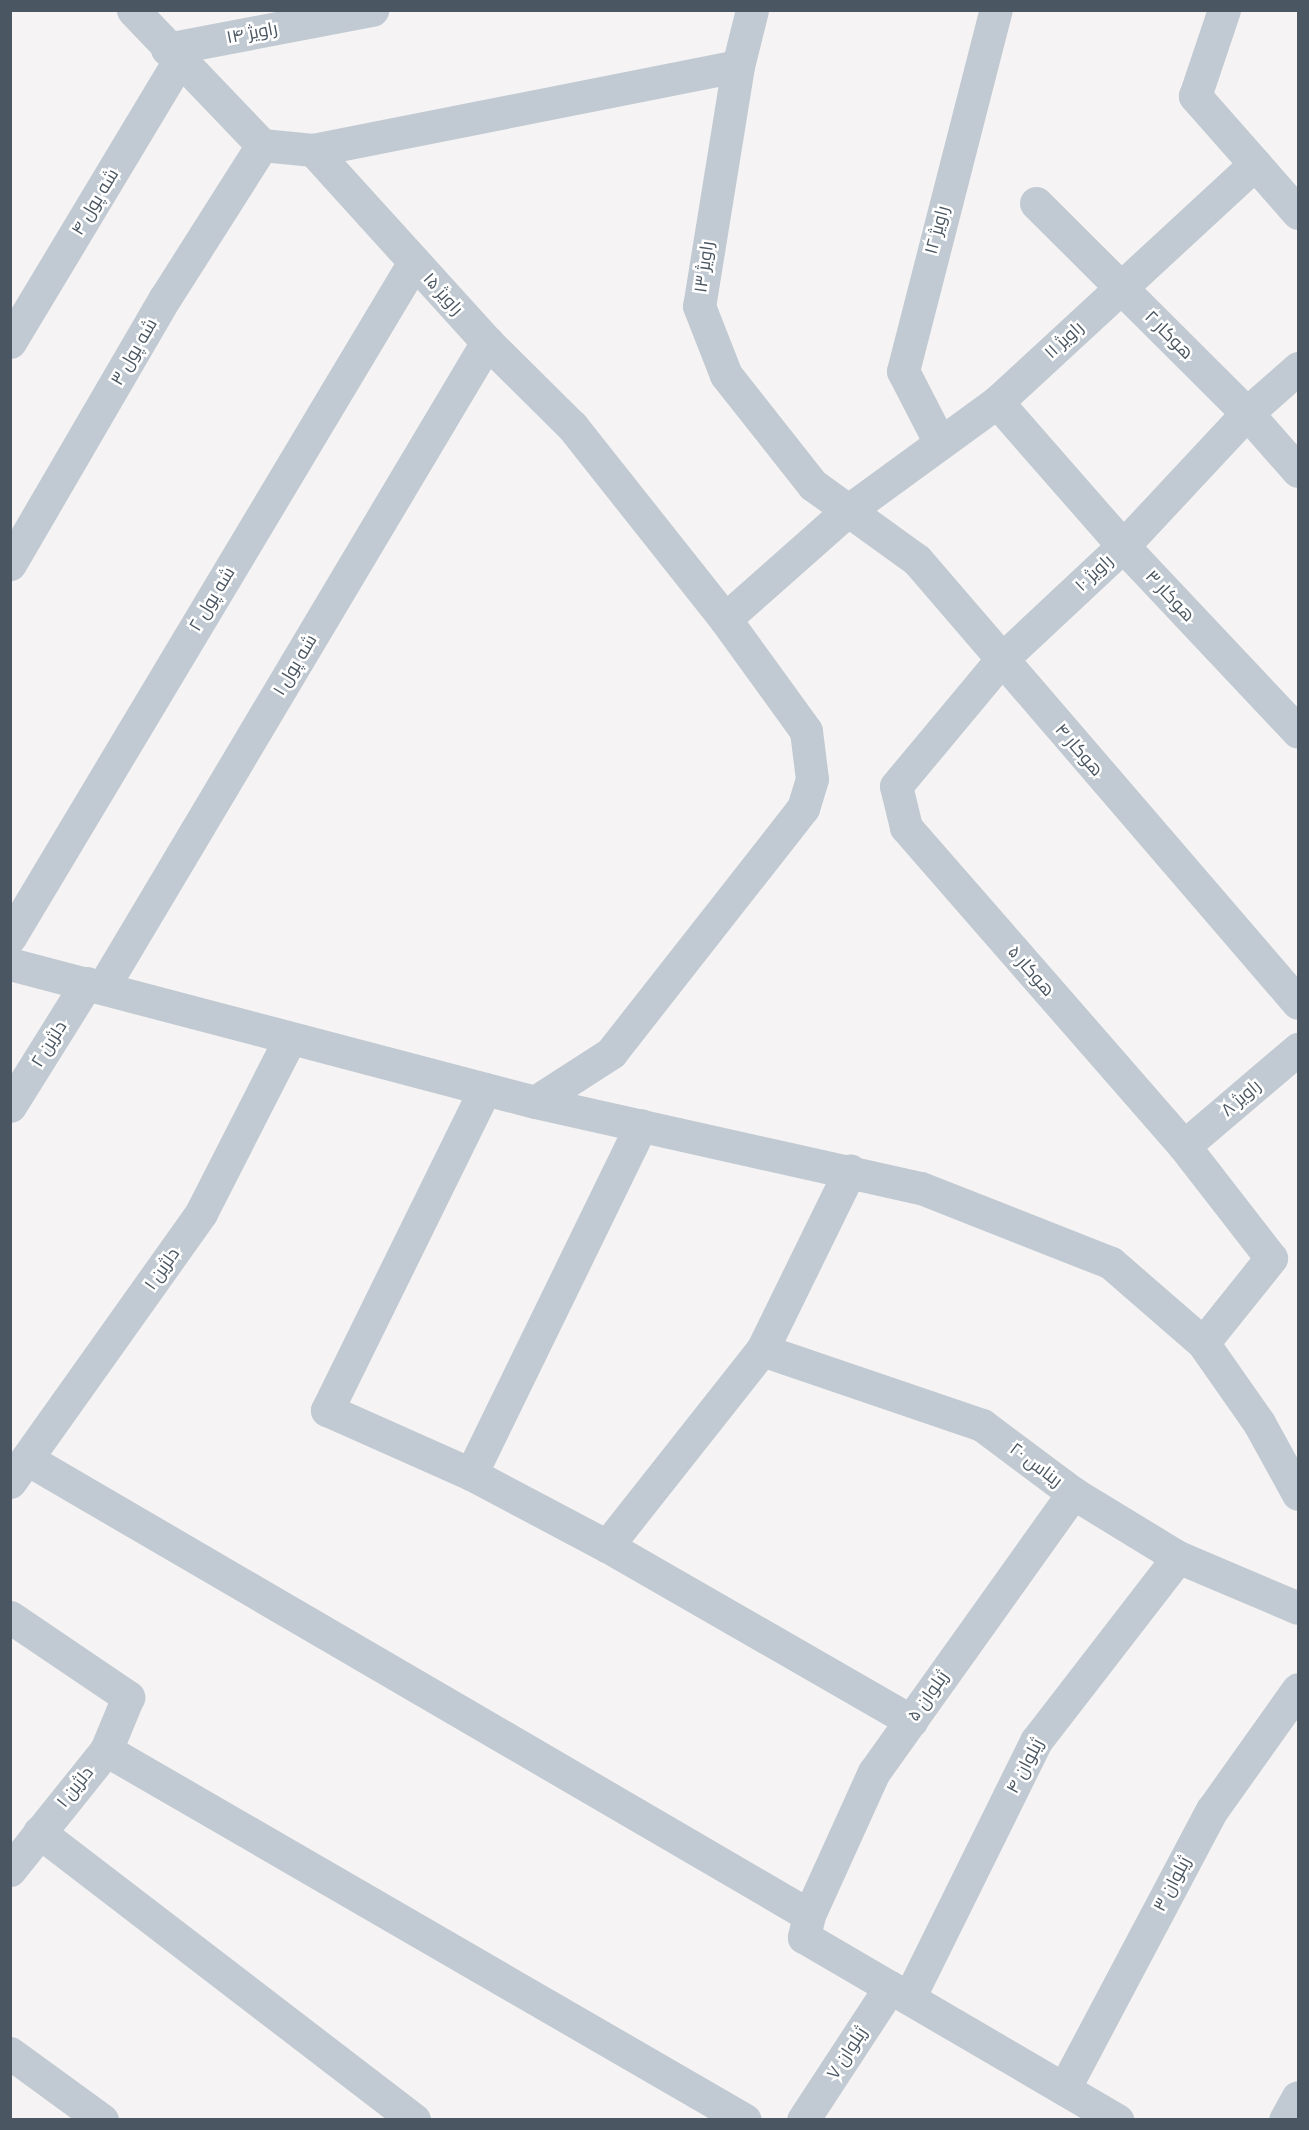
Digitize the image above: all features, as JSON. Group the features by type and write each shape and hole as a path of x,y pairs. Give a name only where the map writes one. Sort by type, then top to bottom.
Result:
{"street":[{"path":"134,10 173,55 262,144 313,150 738,66"},
{"name":"راویژ ۱۴","path":"173,55 372,10"},
{"name":"راویژ ۱۳","path":"752,10 738,66 699,306 726,375 813,485 846,512"},
{"name":"راویژ ۱۲","path":"940,443 903,371 996,10"},
{"path":"1224,10 1195,96 1299,213"},
{"name":"شه پول ۴","path":"10,342 19,310 173,55"},
{"name":"شه پول ۳","path":"10,564 165,298 262,144"},
{"name":"راویژ ۱۵","path":"313,150 487,342 572,426 725,619 806,731 812,779 803,808 610,1053 535,1102"},
{"name":"راویژ ۱۱","path":"725,619 846,512 997,402 1255,164"},
{"name":"هوکار ۲","path":"1036,202 1247,412 1299,471"},
{"name":"شه پول ۲","path":"10,937 414,262"},
{"name":"شه پول ۱","path":"95,985 487,342"},
{"name":"راویژ ۱۰","path":"896,786 1001,660 1123,546 1247,412 1299,368"},
{"name":"هوکار ۳","path":"997,402 1123,546 1299,732"},
{"name":"هوکار ۴","path":"846,512 918,560 1001,660 1299,1003"},
{"name":"هوکار ۵","path":"896,786 906,828 1185,1146 1271,1258 1203,1343"},
{"path":"10,964 95,985 289,1040 535,1102 850,1170 921,1188 1111,1263 1203,1343 1259,1423 1299,1494"},
{"name":"دلژین ۲","path":"10,1106 95,985"},
{"name":"دلژین ۱","path":"19,1470 201,1213 289,1040"},
{"name":"راویژ ۸","path":"1185,1146 1299,1049"},
{"path":"485,1089 327,1410 471,1474 607,1546 911,1720"},
{"path":"471,1474 641,1125"},
{"path":"607,1546 762,1350 850,1170"},
{"name":"ریناس ۲۰","path":"762,1350 982,1425 1073,1493 1178,1557 1299,1608"},
{"path":"19,1470 809,1915 804,1937 1117,2120"},
{"name":"ژیلوان ۵","path":"809,1915 874,1772 1073,1493"},
{"name":"ژیلوان ۴","path":"900,1993 1036,1741 1178,1557"},
{"name":"دلژین ۱","path":"10,1617 128,1697 106,1749 10,1870"},
{"name":"ژیلوان ۳","path":"1064,2088 1212,1810 1299,1689"},
{"path":"106,1749 746,2120"},
{"path":"39,1832 414,2120"},
{"name":"ژیلوان ۷","path":"803,2120 900,1993"},
{"path":"10,2053 102,2120"},
{"path":"1285,2120 1299,2097"}]}
